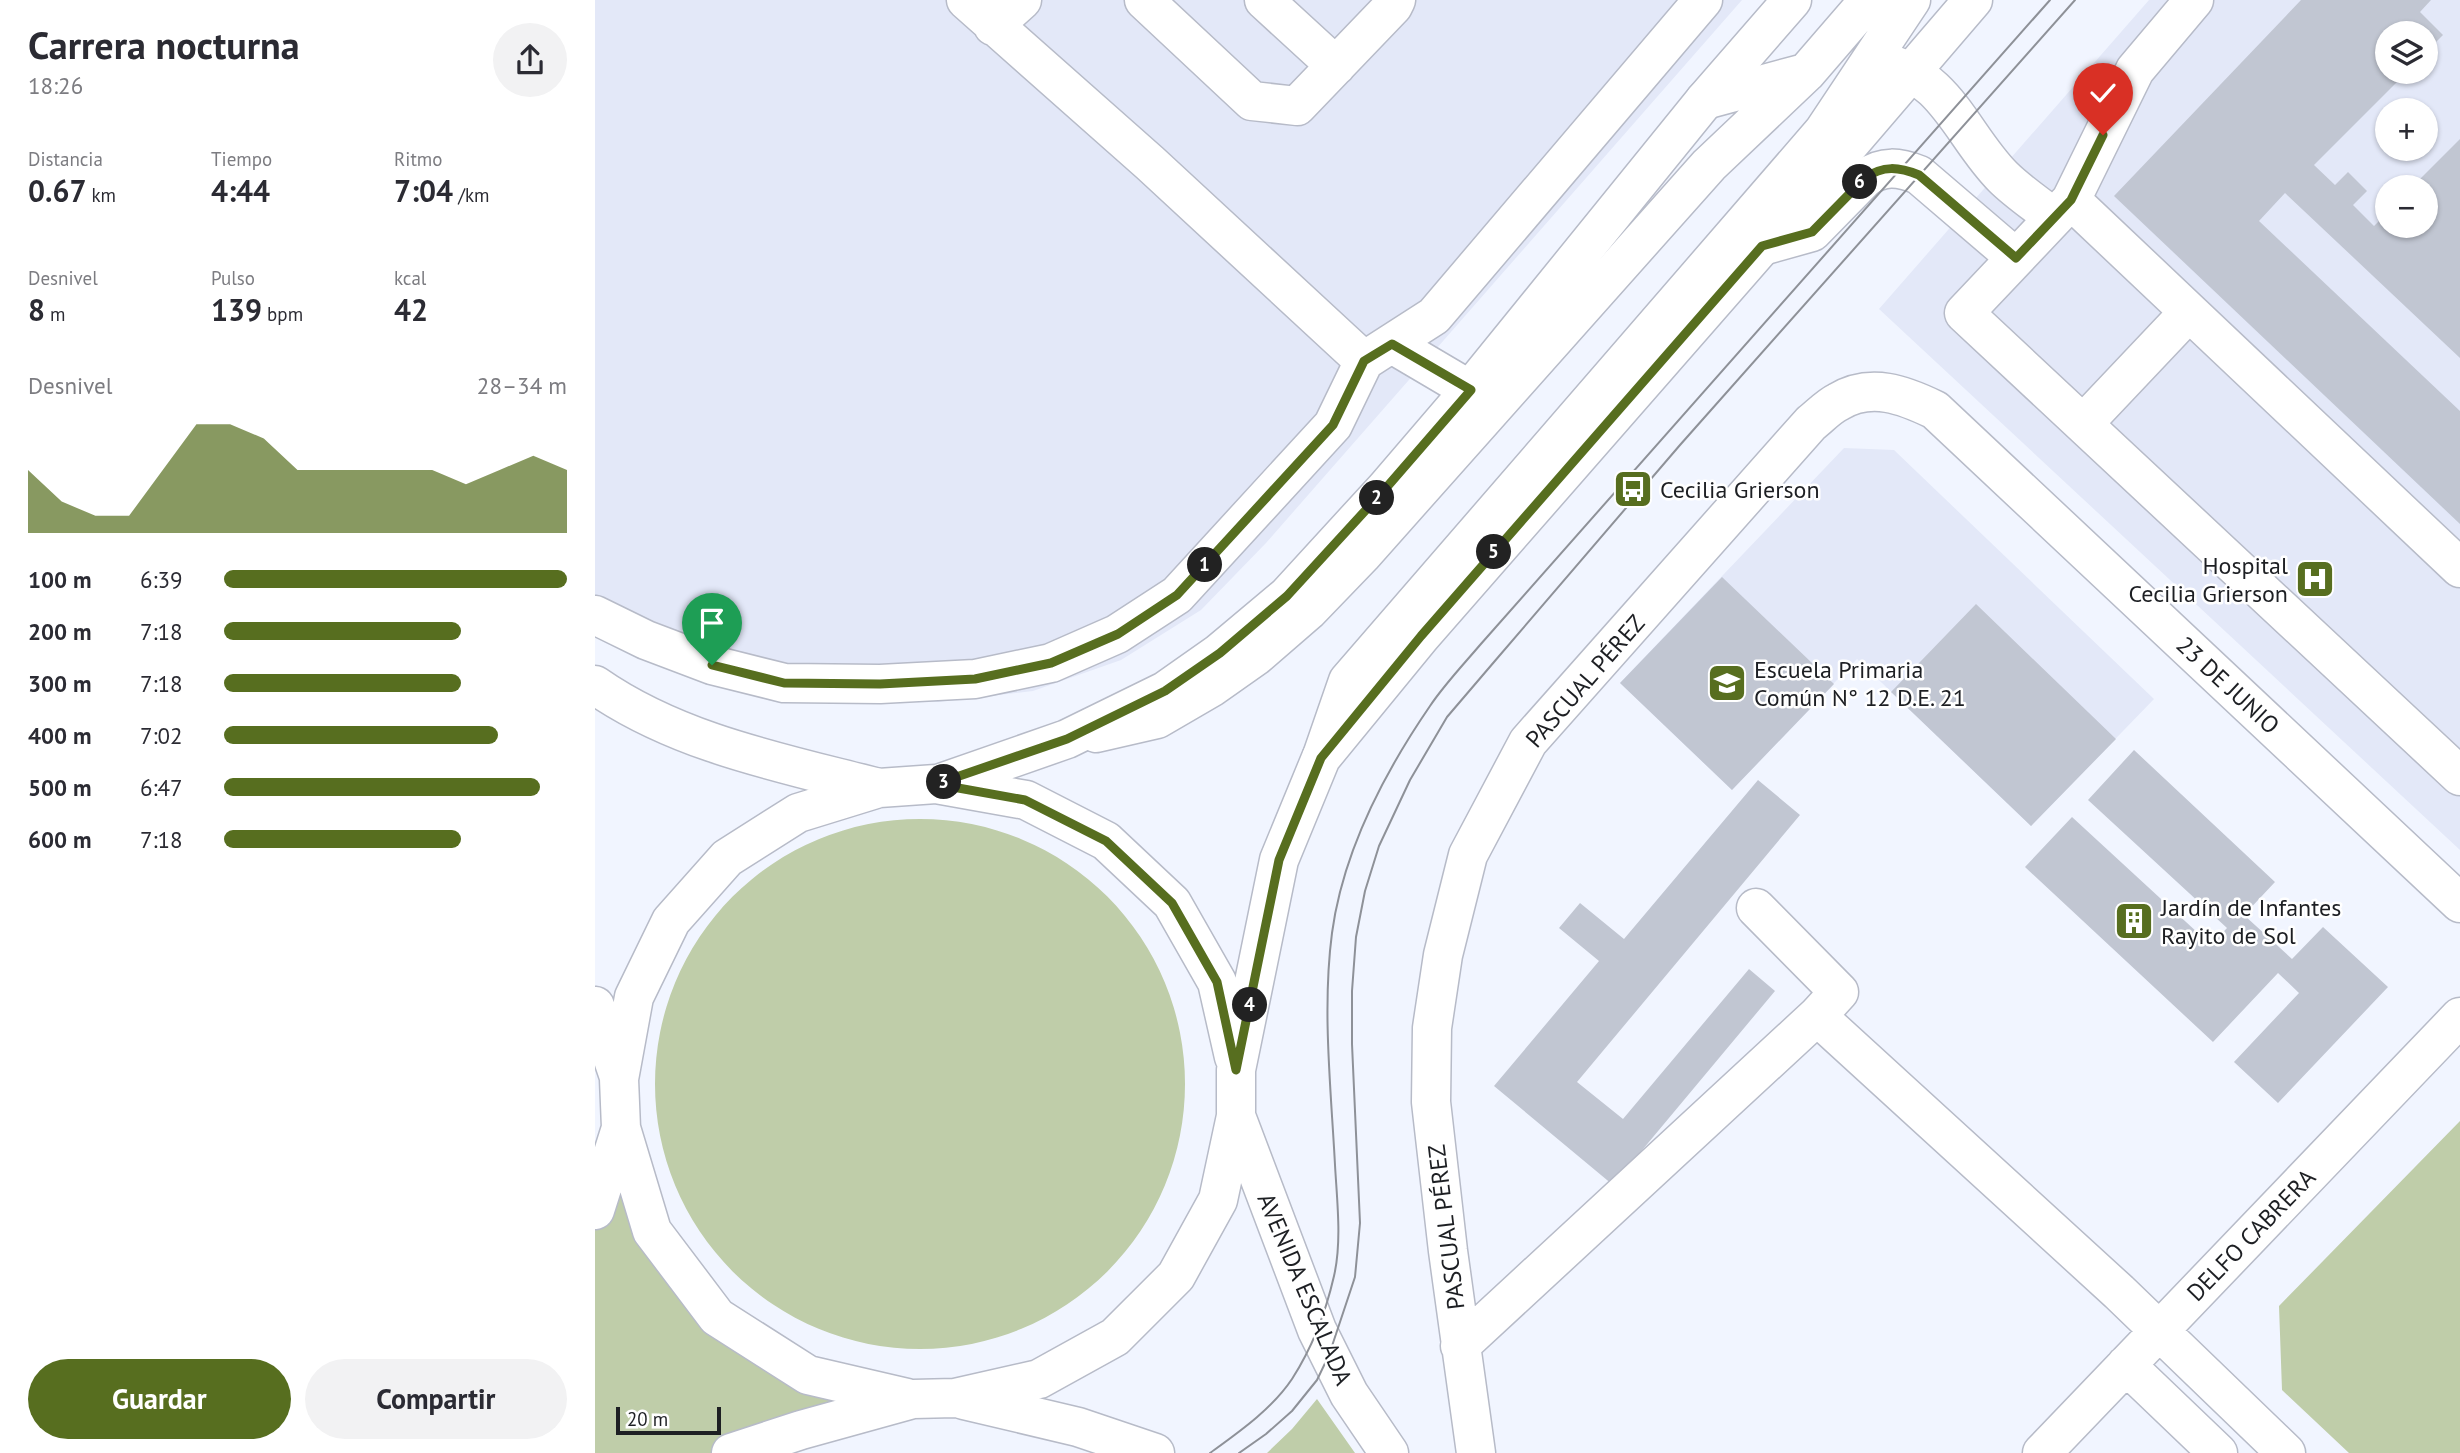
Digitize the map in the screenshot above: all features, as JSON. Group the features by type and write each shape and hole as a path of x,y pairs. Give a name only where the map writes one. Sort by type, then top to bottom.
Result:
{"main road":[{"path":"980,13 1022,0"},
{"path":"1144,0 1252,101 1297,106 1396,0"},
{"path":"1263,0 1336,66"},
{"path":"595,615 646,640 712,665 784,683 880,684 975,679 1051,663 1118,634 1177,595 1333,425 1378,352 1434,316 1703,0"},
{"path":"1067,739 1165,691 1220,653 1287,596 1471,390 1705,100 1792,0"},
{"path":"936,784 1067,739 1157,719 1212,687 1256,656 1308,611 1362,555 1709,165 1806,73 1870,0"},
{"path":"1236,1070 1217,982 1172,903 1106,841 1025,800 936,784 879,788 798,813 727,858 671,921 634,997 619,1079 621,1128 652,1231 717,1317 807,1376 913,1399 955,1398 1039,1379 1115,1337 1176,1276 1217,1200 1236,1116 1236,1070 1279,860 1321,758 1348,681 1823,132 1911,0"},
{"path":"1321,758 1421,636 1973,0"},
{"path":"2194,0 2135,70 2062,209 1964,313 2460,776"},
{"path":"980,13 1150,163 1378,352 1471,390"},
{"path":"1705,100 1841,64 1870,60 1891,64 1910,72 1954,109 1980,149 2003,177 2062,209 2189,312 2460,568"},
{"path":"1762,246 1812,232 1865,178 1881,169 1902,168 1919,175 2016,258"},
{"path":"2083,424 2189,312"},
{"name":"PASCUAL PÉREZ","path":"1476,1453 1460,1346 1431,1102 1432,1028 1443,955 1468,855 1528,742 1811,423 1838,401 1867,392 1901,394 1935,410"},
{"name":"23 DE JUNIO","path":"1935,410 2460,903"},
{"path":"595,685 618,701 717,745 879,788"},
{"path":"1460,1346 1817,1016 1839,992 1756,908"},
{"path":"595,1006 619,1079"},
{"path":"1817,1016 2109,1283 2286,1453"},
{"name":"DELFO CABRERA","path":"2042,1453 2460,1017"},
{"name":"AVENIDA ESCALADA","path":"1236,1116 1317,1330 1349,1394 1389,1453"},
{"path":"595,1210 621,1128"},
{"path":"2126,1365 2218,1453"},
{"path":"955,1398 1078,1427 1155,1453"},
{"path":"731,1453 801,1430 913,1399"}],"shaded area":[{"path":"595,0 1742,0 1266,543 1201,610 1121,660 1033,691 938,702 857,698 595,628"},
{"name":"Hospital Cecilia Grierson","path":"2149,0 2460,0 2460,850 1879,309"},
{"path":"1844,448 1894,450 2154,699 2031,826 1857,659 1732,790 1620,683"}],"green space":[{"path":"920,819 972,825 1021,840 1067,864 1107,897 1140,937 1164,983 1179,1032 1185,1084 1179,1136 1164,1185 1140,1231 1107,1271 1067,1304 1021,1328 972,1343 920,1349 868,1343 819,1328 773,1304 733,1271 700,1231 676,1185 661,1136 655,1084 661,1032 676,983 700,937 733,897 773,864 819,840 868,825"},
{"path":"2460,1121 2460,1453 2349,1453 2282,1390 2279,1306"},
{"path":"621,1128 717,1317 913,1399 731,1453 595,1453 595,1210"},
{"path":"1317,1399 1355,1453 1267,1453 1292,1429"}],"building":[{"path":"2301,0 2431,0 2420,12 2429,21 2375,21 2375,84 2395,84 2381,98 2375,98 2375,104 2314,165 2335,185 2348,172 2367,191 2353,205 2375,225 2375,238 2438,238 2438,175 2424,175 2460,139 2460,358 2285,193 2259,221 2460,411 2460,524 2114,196"},
{"name":"Escuela Primaria Común N° 12 D.E. 21","path":"1722,577 1834,684 1732,790 1620,683"},
{"path":"1976,604 2116,739 2031,826 1891,692"},
{"name":"Jardín de Infantes Rayito de Sol","path":"2134,750 2275,882 2244,915 2292,959 2323,927 2388,987 2278,1103 2234,1062 2299,993 2278,973 2213,1042 2025,867 2072,817 2211,945 2227,928 2088,800"},
{"path":"1758,780 1800,815 1577,1082 1623,1119 1749,969 1775,991 1613,1185 1494,1086 1599,961 1559,928 1580,903 1624,939"}],"tram line":[{"path":"1210,1453 1265,1410 1284,1390 1312,1342 1331,1289 1338,1235 1327,1020 1332,933 1345,872 1368,814 1397,758 1441,690 2050,0"},
{"path":"1239,1453 1292,1411 1317,1380 1329,1355 1355,1277 1360,1223 1352,1044 1356,937 1365,891 1379,846 1410,780 1447,717 1680,445 2075,0"}],"place":[{"name":"Cecilia Grierson","path":"1633,489"},
{"name":"Hospital Cecilia Grierson","path":"2315,579"},
{"name":"Escuela Primaria Común N° 12 D.E. 21","path":"1727,683"},
{"name":"Jardín de Infantes Rayito de Sol","path":"2134,921"}],"route":[{"path":"712,665 784,683 880,684 975,679 1051,663 1118,634 1177,595 1333,425 1364,361 1392,344 1471,390 1287,596 1220,653 1165,691 1067,739 936,784 1025,800 1106,841 1172,903 1217,982 1236,1070 1279,860 1321,758 1421,636 1762,246 1812,232 1865,178 1888,167 1902,168 1919,175 2016,258 2071,200 2103,135"}]}
